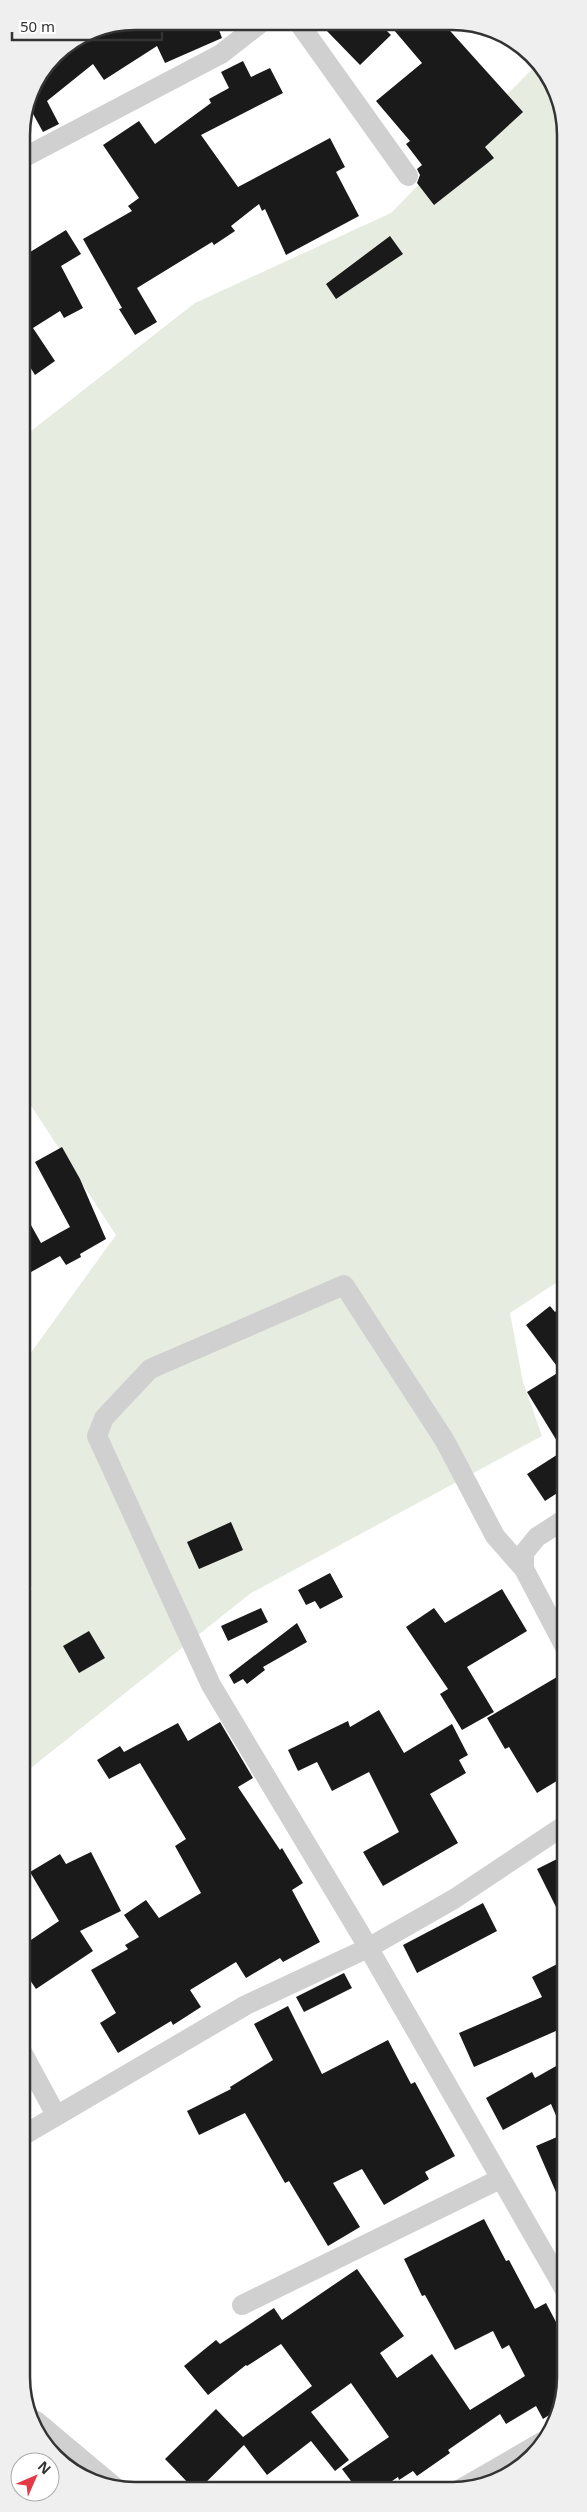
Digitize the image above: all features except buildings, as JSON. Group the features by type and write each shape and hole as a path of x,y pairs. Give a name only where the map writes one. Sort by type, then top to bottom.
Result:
{"street":[{"path":"30,155 221,54 252,30"},
{"path":"304,30 408,176"},
{"path":"557,1632 524,1568 495,1536 445,1441 344,1285 150,1368 104,1418 96,1436 212,1685 368,1948 557,2275"},
{"path":"524,1568 524,1553 537,1537 557,1524"},
{"path":"30,2131 246,2005 368,1948 454,1899 557,1830"},
{"path":"30,2067 56,2115"},
{"path":"242,2305 500,2179"},
{"path":"43,2427 103,2476"},
{"path":"481,2477 525,2452"}],"shaded area":[{"path":"533,68 549,95 556,122 557,135 557,1282 510,1313 523,1382 542,1436 251,1593 30,1769 30,1591 32,1590 30,1581 30,1354 116,1235 30,1104 30,432 195,303 391,213"}]}
